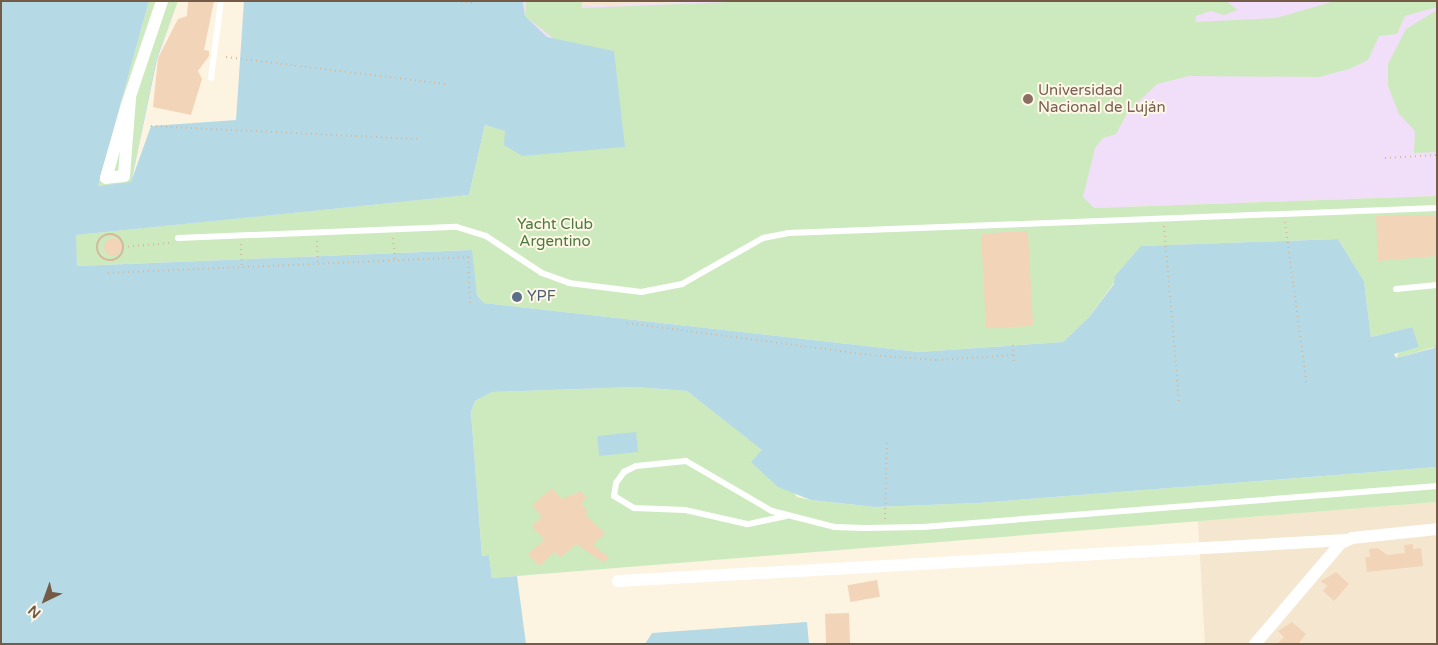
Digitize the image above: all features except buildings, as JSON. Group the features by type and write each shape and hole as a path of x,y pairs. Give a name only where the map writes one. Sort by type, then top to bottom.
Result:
{"street":[{"path":"130,98 124,176 106,178 127,105 162,1"},
{"path":"618,580 1346,540 1437,529"},
{"path":"1254,644 1346,540"}],"lane":[{"path":"211,78 220,1"},
{"path":"178,238 392,227 470,231 569,283 641,292 682,284 763,238 788,233 1163,221 1437,208"},
{"path":"1396,289 1437,285"},
{"path":"786,516 747,524 685,510 634,508 614,496 616,484 624,472 636,466 686,461 786,516 835,527 885,528 1437,486"}],"path":[{"path":"456,1 473,3"},
{"path":"226,57 447,84"},
{"path":"151,126 417,139"},
{"path":"1385,158 1437,155"},
{"path":"1284,215 1308,386"},
{"path":"1163,221 1180,401"},
{"path":"392,227 395,260"},
{"path":"317,231 318,264"},
{"path":"241,235 242,267"},
{"path":"98,237 123,237 123,247 123,258 98,258 95,250 98,237"},
{"path":"123,247 167,244 178,238"},
{"path":"468,257 470,307"},
{"path":"108,273 472,257"},
{"path":"627,323 797,348 937,360 1014,355"},
{"path":"1013,345 1014,364"},
{"path":"885,528 887,439"}],"shaded area":[{"name":"Universidad Nacional de Luján","path":"523,1 560,7 712,1 1437,1 1437,196 634,224 525,16"},
{"path":"536,1 712,1 560,7"},
{"path":"1437,502 1437,644 1205,644 1198,521"}],"green space":[{"path":"149,1 178,1 156,59 131,183 98,186"},
{"name":"Yacht Club Argentino","path":"526,1 582,1 582,8 757,1 1226,1 1238,10 1224,15 1210,11 1196,16 1195,22 1276,18 1335,1 1437,1 1437,7 1405,16 1397,34 1379,36 1368,60 1349,69 1319,77 1189,76 1157,84 1128,112 1116,134 1103,138 1095,148 1083,197 1094,208 1437,196 1437,342 1435,347 1396,358 1412,327 1371,337 1364,281 1338,239 1141,246 1089,317 1063,342 919,352 484,303 477,295 471,250 77,266 75,235 469,195 485,125 506,131 554,39 525,16"},
{"path":"1437,10 1437,152 1414,153 1415,131 1399,114 1388,86 1388,64 1406,29"},
{"path":"636,387 687,391 763,450 797,497 811,500 875,507 979,503 1437,467 1437,502 492,578 489,555 482,556 471,412 475,401 492,392"}],"water":[{"path":"1,1 149,1 98,186 131,182 156,59 178,1 157,59 132,179 151,126 236,120 244,1 523,1 525,16 547,37 614,51 625,147 522,156 504,145 505,131 485,125 469,195 76,235 77,266 472,250 477,295 484,303 919,352 1063,342 1089,317 1114,284 1115,276 1141,246 1338,239 1364,281 1371,337 1412,327 1419,347 1394,354 1396,358 1434,348 1437,342 1437,467 979,503 875,507 811,500 778,487 751,462 762,450 687,391 636,387 492,392 475,401 471,412 482,556 489,555 492,578 517,576 526,644 1,644"},
{"path":"636,432 638,452 599,456 597,436"},
{"path":"807,622 809,644 645,644 652,633"}],"place":[{"name":"Universidad Nacional de Luján","path":"1028,99"},
{"name":"YPF","path":"517,297"}]}
